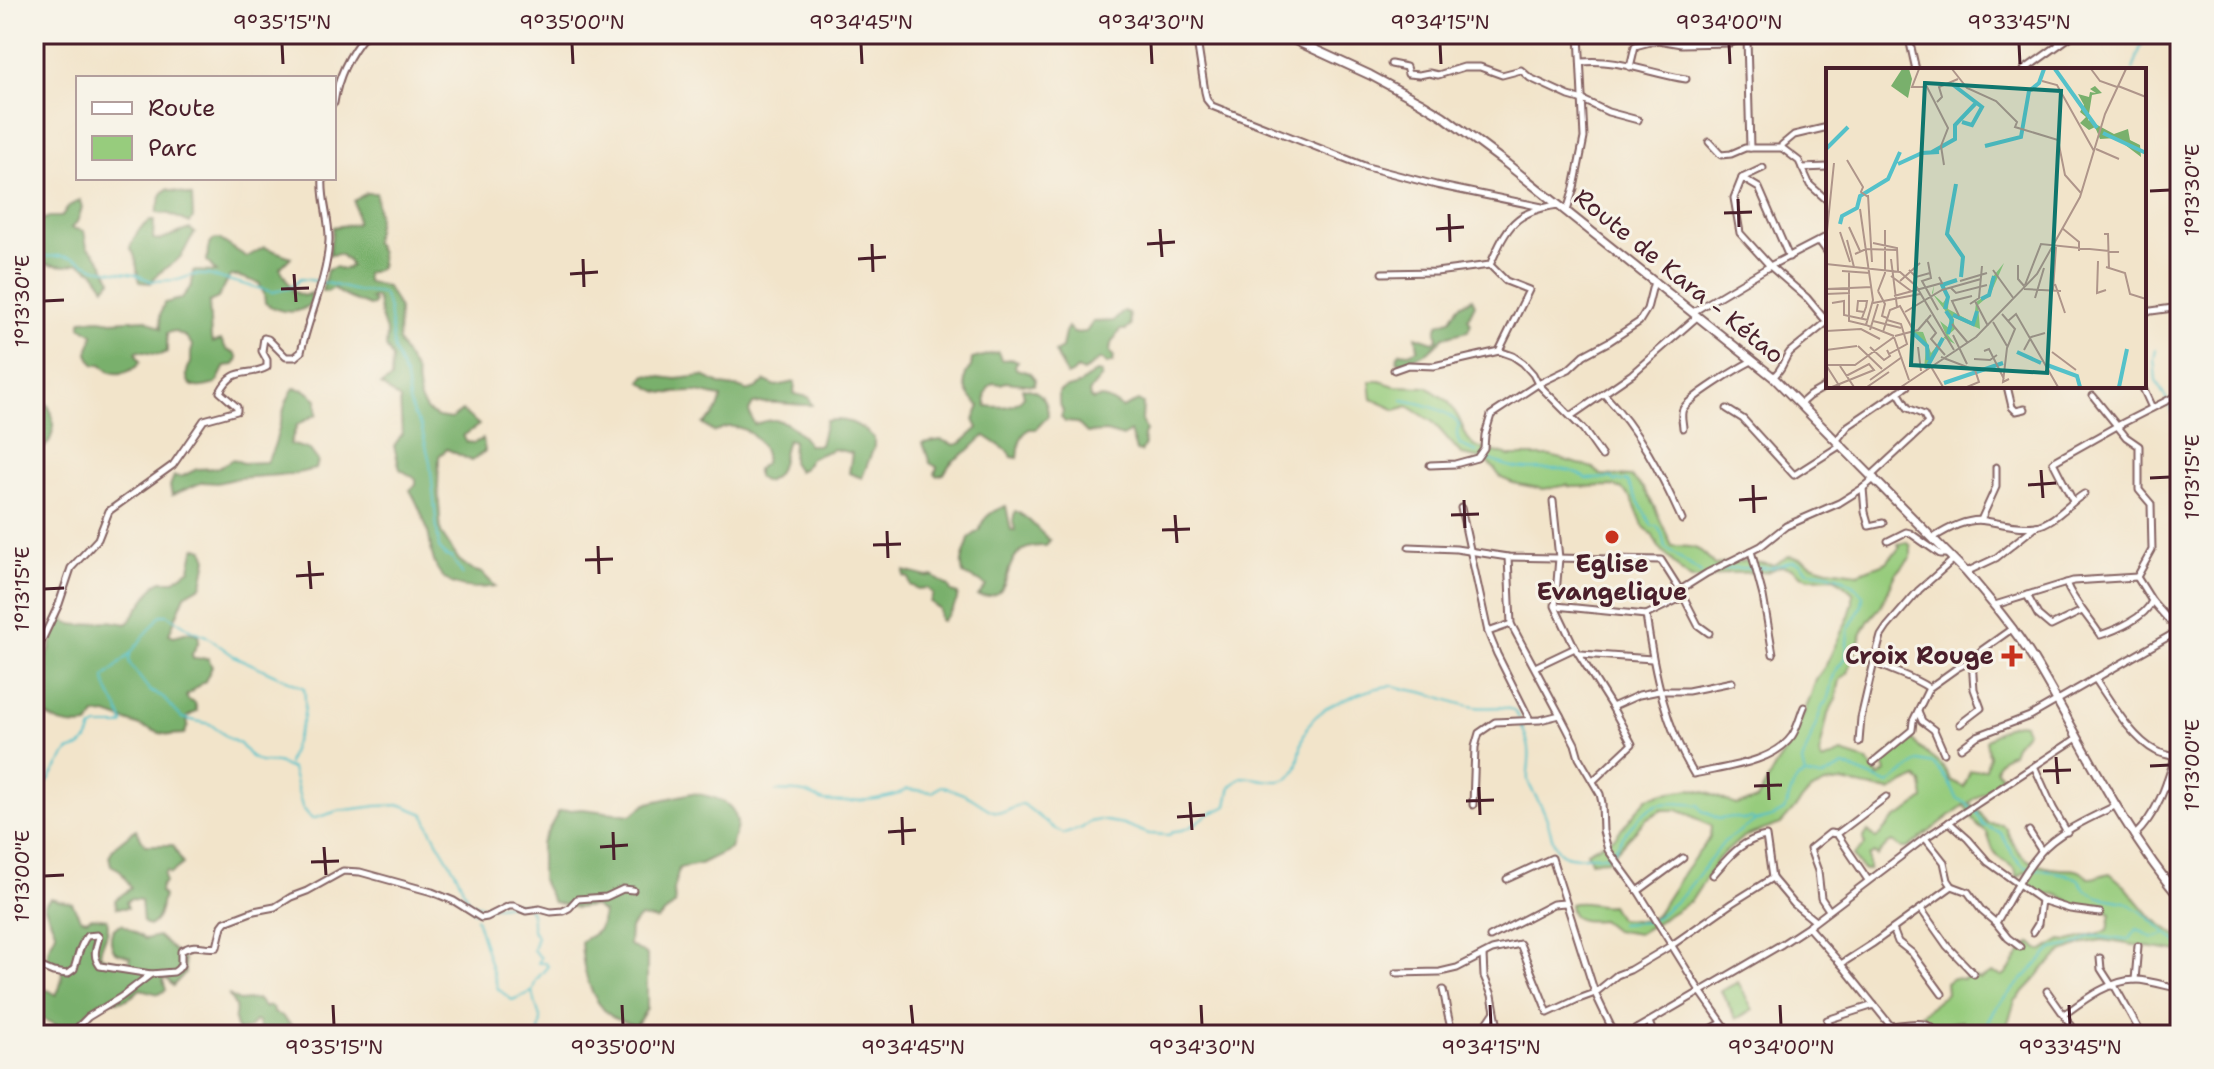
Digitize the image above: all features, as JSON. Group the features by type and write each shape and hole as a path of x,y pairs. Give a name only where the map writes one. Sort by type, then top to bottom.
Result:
{"main road":[{"name":"Route de Kara - Kétao","path":"1281,34 1420,102 1485,147 1773,377 1966,572 2013,628 2133,837 2180,898"}],"street":[{"path":"336,87 355,47 366,34"},
{"path":"1196,34 1205,92 1212,106 1367,167 1542,207"},
{"path":"1567,211 1584,138 1579,34"},
{"path":"1630,67 1635,46 1653,41 1730,43 1756,34"},
{"path":"1908,34 1916,68"},
{"path":"2051,34 2060,44"},
{"path":"2027,68 2074,34"},
{"path":"1747,38 1750,148"},
{"path":"1582,62 1630,67 1686,79"},
{"path":"1391,64 1406,67 1408,74 1419,75 1438,75 1464,67 1480,67 1502,75 1521,70 1530,78 1569,96 1638,120"},
{"path":"1782,148 1794,135 1826,127"},
{"path":"1709,142 1721,155 1750,148 1782,148 1799,161 1810,185 1826,199"},
{"path":"1802,168 1826,167"},
{"path":"1763,168 1742,178 1734,198 1740,233 1826,320"},
{"path":"1742,178 1759,188 1789,257"},
{"path":"34,657 59,604 71,568 98,539 109,511 173,465 204,420 237,411 237,407 220,392 240,372 267,367 262,351 264,338 286,357 295,357 301,352 324,277 329,241 323,180"},
{"path":"1490,265 1499,244 1523,214 1559,205"},
{"path":"1571,416 1632,374 1696,314 1770,266 1826,238"},
{"path":"1820,242 1826,250"},
{"path":"1382,273 1436,272 1490,265"},
{"path":"1490,265 1506,281 1529,290 1499,351"},
{"path":"1430,465 1455,464 1477,458 1484,448 1491,415 1538,384 1569,369 1584,355 1639,322 1647,309 1654,281"},
{"path":"2146,311 2180,307"},
{"path":"1773,377 1782,370 1786,356 1826,324"},
{"path":"1394,370 1408,365 1434,366 1499,351 1513,356 1571,416 1602,456"},
{"path":"1683,428 1682,415 1686,406 1730,372 1753,361"},
{"path":"1800,404 1826,386"},
{"path":"1727,409 1743,419 1794,475 1839,442 1848,426 1904,388"},
{"path":"2007,388 2012,407 2016,411 2025,409"},
{"path":"2143,388 2152,408"},
{"path":"1680,590 1761,546 1788,525 1816,514 1863,488 1928,423 1924,415 1908,408 1898,392"},
{"path":"1604,394 1629,421 1652,457 1682,520"},
{"path":"2073,501 2053,462 2180,394"},
{"path":"2093,396 2126,437 2139,446 2139,490 2151,504 2152,550 2137,577"},
{"path":"1981,520 1998,480 1996,467"},
{"path":"1863,488 1869,526 1883,523"},
{"path":"1966,572 1996,558 2084,494"},
{"path":"1553,501 1559,558 1555,606 1575,648 1632,744 1593,781"},
{"path":"1461,508 1488,632 1530,720"},
{"path":"1932,539 1953,527 1981,520 1996,525 2037,526"},
{"path":"1859,742 1861,718 1881,636 1950,557 1940,554 1910,533 1888,541"},
{"path":"1409,547 1508,557 1661,560 1698,625 1709,633"},
{"path":"1751,551 1773,654"},
{"path":"1508,557 1511,624 1600,794 1608,850 1731,1035"},
{"path":"1995,605 2066,583 2137,577"},
{"path":"1961,748 1977,736 2030,716 2179,632 2152,601 2137,577"},
{"path":"2066,583 2072,598 2100,635 2140,615 2152,601"},
{"path":"2027,595 2038,615 2051,626 2083,611"},
{"path":"1555,606 1646,615 1683,597"},
{"path":"1646,615 1659,691 1682,755 1694,774 1764,757 1791,737 1804,707"},
{"path":"1488,632 1511,624"},
{"path":"1873,762 1912,730 1913,721 1929,688 1973,660 2013,628"},
{"path":"1535,667 1575,648"},
{"path":"1580,654 1652,659"},
{"path":"1960,724 1981,708 1974,689 1973,660"},
{"path":"1874,662 1929,688"},
{"path":"2096,680 2120,716 2141,739 2156,751 2175,757"},
{"path":"1612,707 1639,695 1688,691 1732,682"},
{"path":"1918,711 1922,721 1934,730 1944,753"},
{"path":"1473,805 1475,747 1479,733 1495,722 1540,720 1560,715"},
{"path":"1626,1035 1808,927 1925,838 2077,738"},
{"path":"2133,837 2146,824 2167,783 2180,741"},
{"path":"2035,768 2067,832"},
{"path":"2167,783 2180,776"},
{"path":"1829,910 1821,898 1818,871 1810,849 1830,833 1837,834 1886,797"},
{"path":"1996,923 2041,850 2115,806"},
{"path":"1949,822 1988,862 2041,900 2070,909 2100,913"},
{"path":"2029,831 2041,850"},
{"path":"1837,834 1868,880"},
{"path":"1713,875 1738,848 1766,836 1772,878 1794,904 1815,921"},
{"path":"1925,838 1944,862 1952,886 1968,892 1982,911 2020,947"},
{"path":"1507,879 1552,858 1595,993 1615,1035"},
{"path":"1638,891 1683,858"},
{"path":"34,964 67,974 74,969 84,939 97,935 94,951 100,966 151,974 178,969 181,951 193,945 217,947 225,922 275,907 343,871 360,872 432,892 481,918 509,906 530,911 563,911 577,899 606,897 623,889 633,890"},
{"path":"1396,973 1440,972 1457,968 1492,950 1520,944 1548,1013 1595,993 1617,975 1672,945 1772,878"},
{"path":"1841,964 1952,886"},
{"path":"2033,932 2038,924 2041,900"},
{"path":"1490,937 1553,904 1565,903"},
{"path":"1921,909 1947,946 1974,974"},
{"path":"1808,927 1898,1035"},
{"path":"1893,929 1898,942 1912,953 1942,994"},
{"path":"2135,980 2138,946"},
{"path":"1483,955 1484,976 1492,995 1498,1028 1505,1035"},
{"path":"2100,958 2101,969 2142,1035"},
{"path":"70,1035 100,1008 121,997 151,974"},
{"path":"2065,1014 2086,998 2113,985 2135,980 2180,989"},
{"path":"1443,990 1448,1010 1446,1019 1454,1035"},
{"path":"2047,991 2078,1035"},
{"path":"1835,1035 1827,1020 1874,1005"},
{"path":"1479,1035 1495,1012"},
{"path":"1649,1022 1654,1035"},
{"path":"1700,1035 1722,1023"},
{"path":"1891,1026 1921,1023 1935,1028 1938,1035"},
{"path":"2161,1035 2180,1027"}],"green space":[{"path":"167,189 192,196 193,218 190,223 169,214 156,213 162,194"},
{"path":"366,193 376,193 378,218 374,242 380,253 381,268 366,274 367,282 387,287 399,309 398,342 416,373 420,400 427,411 438,417 451,419 462,411 479,425 463,436 467,442 483,439 485,451 472,461 447,449 439,456 441,533 459,560 482,573 495,586 460,586 445,579 435,564 428,531 410,490 416,485 416,479 400,469 394,446 402,434 400,400 381,385 391,379 392,358 386,347 387,334 378,301 372,297 373,305 369,306 346,297 334,288 322,291 327,270 351,266 340,254 329,255 333,227 356,224 354,201"},
{"path":"80,200 82,208 71,228 84,231 87,247 112,280 105,287 94,272 79,263 66,266 34,263 34,223 49,217 61,217 69,206"},
{"path":"154,221 153,239 159,240 190,229 195,233 181,256 151,283 140,282 130,247 138,231"},
{"path":"219,239 247,257 264,247 291,257 280,268 293,291 303,296 311,293 311,303 301,310 289,312 276,309 265,303 259,283 230,276 218,298 209,302 211,338 212,343 221,340 238,359 234,365 225,366 216,384 206,387 189,383 187,371 193,346 186,337 174,331 167,333 167,352 160,355 137,351 140,362 128,372 115,373 101,364 95,365 88,352 93,334 80,326 82,320 145,319 161,328 160,315 164,303 181,299 192,285 193,271 216,272 207,261 208,248 213,240"},
{"path":"1472,298 1475,304 1468,318 1471,323 1468,331 1444,337 1428,352 1403,363 1397,361 1401,352 1418,349 1416,336 1433,342 1437,340 1438,324 1450,320 1459,306"},
{"path":"1124,311 1129,313 1131,326 1120,330 1111,344 1113,362 1107,364 1099,360 1083,372 1077,369 1067,376 1055,352 1062,348 1068,327 1073,333 1086,332 1093,322 1114,321"},
{"path":"998,352 1001,360 1018,361 1016,369 1030,373 1035,379 1034,385 993,383 986,394 987,406 1012,405 1024,396 1022,388 1033,390 1041,396 1048,416 1036,429 1029,429 1023,436 1018,458 1012,457 985,436 952,462 944,474 937,476 937,467 930,463 923,443 941,440 955,445 978,428 974,420 980,406 968,393 965,377 972,359"},
{"path":"1097,372 1102,373 1102,377 1089,392 1090,398 1108,400 1122,408 1138,401 1143,404 1142,420 1146,431 1141,452 1136,451 1130,432 1123,437 1106,432 1087,433 1077,423 1065,422 1061,417 1063,411 1059,392 1079,385"},
{"path":"646,375 676,379 703,376 747,391 765,381 776,386 795,382 794,394 809,397 812,405 753,404 749,411 754,424 780,421 790,425 808,445 820,445 826,421 840,420 857,425 874,438 874,447 862,478 849,473 852,453 834,449 810,458 798,471 792,462 793,441 788,439 779,470 765,482 757,477 757,469 765,463 764,451 752,435 731,427 714,432 703,424 715,413 721,397 696,392 662,393 641,381"},
{"path":"1370,381 1427,387 1448,401 1474,446 1509,456 1550,456 1593,468 1601,475 1631,477 1643,488 1654,506 1672,546 1696,549 1714,565 1747,561 1773,565 1789,556 1828,569 1858,573 1887,562 1900,547 1898,544 1907,542 1911,546 1911,557 1896,574 1881,606 1869,620 1848,673 1840,680 1836,699 1828,714 1819,755 1822,761 1842,753 1867,761 1879,777 1886,772 1882,761 1894,748 1912,738 1941,765 1950,780 1964,787 1970,771 1986,769 1989,756 1986,741 2009,726 2024,724 2027,731 2012,753 1998,764 1996,770 2001,775 1993,786 1969,803 1987,823 2001,824 2006,828 2019,852 2040,866 2078,871 2088,878 2110,873 2151,917 2180,938 2180,952 2102,940 2086,943 2063,952 2043,969 2015,1001 2004,1035 1964,1035 1962,1020 1944,1025 1931,1023 1921,1014 1947,993 1946,983 1953,978 1963,979 1968,975 1980,979 1992,973 2003,976 2023,949 2032,943 2043,951 2061,940 2069,941 2108,931 2111,913 2099,907 2071,907 2069,901 2055,894 2040,896 2025,883 2029,874 2025,872 2017,878 2015,869 1993,850 1987,833 1978,826 1964,805 1908,848 1893,842 1877,856 1874,853 1869,856 1869,870 1863,870 1853,856 1865,845 1863,839 1868,831 1876,839 1894,819 1924,799 1922,783 1917,778 1890,791 1841,782 1825,784 1810,791 1781,824 1743,837 1719,858 1691,901 1638,934 1614,930 1601,920 1576,918 1570,904 1580,902 1611,905 1619,919 1647,921 1657,914 1710,838 1711,826 1677,810 1662,810 1647,818 1608,860 1591,861 1587,852 1615,837 1647,798 1691,789 1736,805 1757,800 1793,740 1816,679 1849,616 1853,593 1835,577 1810,578 1781,566 1767,572 1728,573 1706,579 1691,579 1658,546 1643,526 1632,499 1623,490 1614,486 1568,485 1543,489 1501,478 1482,459 1462,455 1433,422 1408,406 1396,410 1372,399"},
{"path":"294,388 305,390 317,399 317,414 297,425 290,444 310,450 318,461 316,469 217,483 203,482 172,495 170,486 174,476 181,477 197,469 217,468 233,459 243,463 266,462"},
{"path":"46,403 53,421 52,436 34,460 34,408"},
{"path":"1006,506 1011,530 1015,530 1015,511 1050,540 1046,546 1018,553 1000,590 992,595 978,596 986,586 963,574 963,556 969,538 980,530 986,518"},
{"path":"197,547 203,549 207,559 202,585 185,595 169,634 198,634 193,659 208,658 212,667 205,681 186,696 195,703 197,711 187,717 188,726 184,734 160,733 107,714 95,715 88,725 66,725 36,709 34,673 36,665 50,649 59,615 67,623 74,624 107,621 127,624 156,584 173,581 190,569"},
{"path":"904,571 933,576 949,587 951,592 958,594 953,609 942,621 939,609 930,602 933,594 927,588 918,589 910,585"},
{"path":"692,793 727,804 735,816 736,830 730,849 700,864 679,868 674,890 675,904 657,920 640,917 630,928 629,945 647,955 647,1008 636,1026 612,1017 592,992 585,972 581,941 598,931 603,913 593,906 576,908 553,902 541,879 541,843 559,811 582,809 631,815 648,803"},
{"path":"136,829 145,845 173,845 183,864 170,874 167,871 164,874 159,912 149,926 143,922 141,900 130,899 126,902 128,908 117,908 115,900 131,888 120,870 111,865 109,856 115,846"},
{"path":"50,898 72,903 80,918 107,919 108,929 100,955 128,963 130,957 115,952 111,940 114,929 122,924 145,939 158,936 184,960 185,973 173,986 165,977 166,990 159,994 140,989 123,1000 103,1000 69,1031 63,1034 58,1032 56,1025 41,1018 34,1010 34,992 45,989 56,995 61,981 62,967 47,958 56,933 44,905"},
{"path":"1738,982 1753,1010 1736,1019 1721,991"},
{"path":"229,995 239,1001 257,999 265,1008 273,1008 274,1013 294,1028 292,1034 275,1029 260,1030 255,1021 252,1026 238,1030 235,1007"}],"waterway":[{"path":"2134,68 2145,34"},
{"path":"34,257 75,258 95,268 135,274 151,281 208,275 273,292 290,288 300,279 383,294 389,309 394,351 406,379 409,401 421,426 430,462 439,548 452,558 463,575"},
{"path":"2156,349 2156,381 2169,403 2180,440"},
{"path":"1403,400 1449,415 1459,425 1457,436 1460,445 1477,452"},
{"path":"1482,456 1520,468 1565,470 1587,479 1627,481 1652,526 1657,526 1662,534 1665,547 1701,573"},
{"path":"1714,571 1770,568 1793,561 1808,571 1846,580 1863,596 1862,605 1848,630 1846,658 1834,674 1827,701 1802,762 1805,775"},
{"path":"34,802 68,751 87,741 92,729 124,724 105,677 130,654 161,615 168,615 206,636 234,656 304,688 305,710 288,764"},
{"path":"130,654 131,666 150,691 161,696 182,718 210,724 260,762 277,763 292,769 302,807 312,819 338,811 377,806 402,805 424,814 474,912"},
{"path":"776,791 800,792 823,800 843,802 892,796 906,789 933,792 941,786 966,795 996,812 1023,804 1064,834 1100,820 1123,824 1149,834 1169,835 1227,806 1231,786 1242,777 1274,781 1287,779 1296,769 1303,739 1313,719 1331,706 1368,691 1395,686 1467,706 1506,708 1519,718"},
{"path":"1521,724 1528,742 1529,784 1545,814 1556,846 1566,855 1611,855 1638,818 1660,804 1699,805 1701,810 1719,819 1733,817 1755,821"},
{"path":"1620,924 1648,922 1657,917 1683,895 1724,842 1755,821 1784,811 1798,778 1805,775 1822,778 1844,766 1889,784 1919,761 1934,764 1957,798 1976,811 1983,825 2001,833 2024,867 2066,874 2078,879 2085,889 2099,897 2125,902 2142,912 2180,947"},
{"path":"468,901 488,907 520,903 529,909 532,930 537,936 533,950 541,958 538,963 548,966 536,980 532,992 541,1020 541,1035"},
{"path":"476,918 498,989 512,1000 532,992"},
{"path":"1981,1035 1994,1009 2052,949 2078,944 2095,936 2126,940 2137,929 2153,937 2165,934"}],"place":[{"name":"Eglise Evangelique","path":"1612,537"},
{"name":"Croix Rouge","path":"2012,656"}]}
